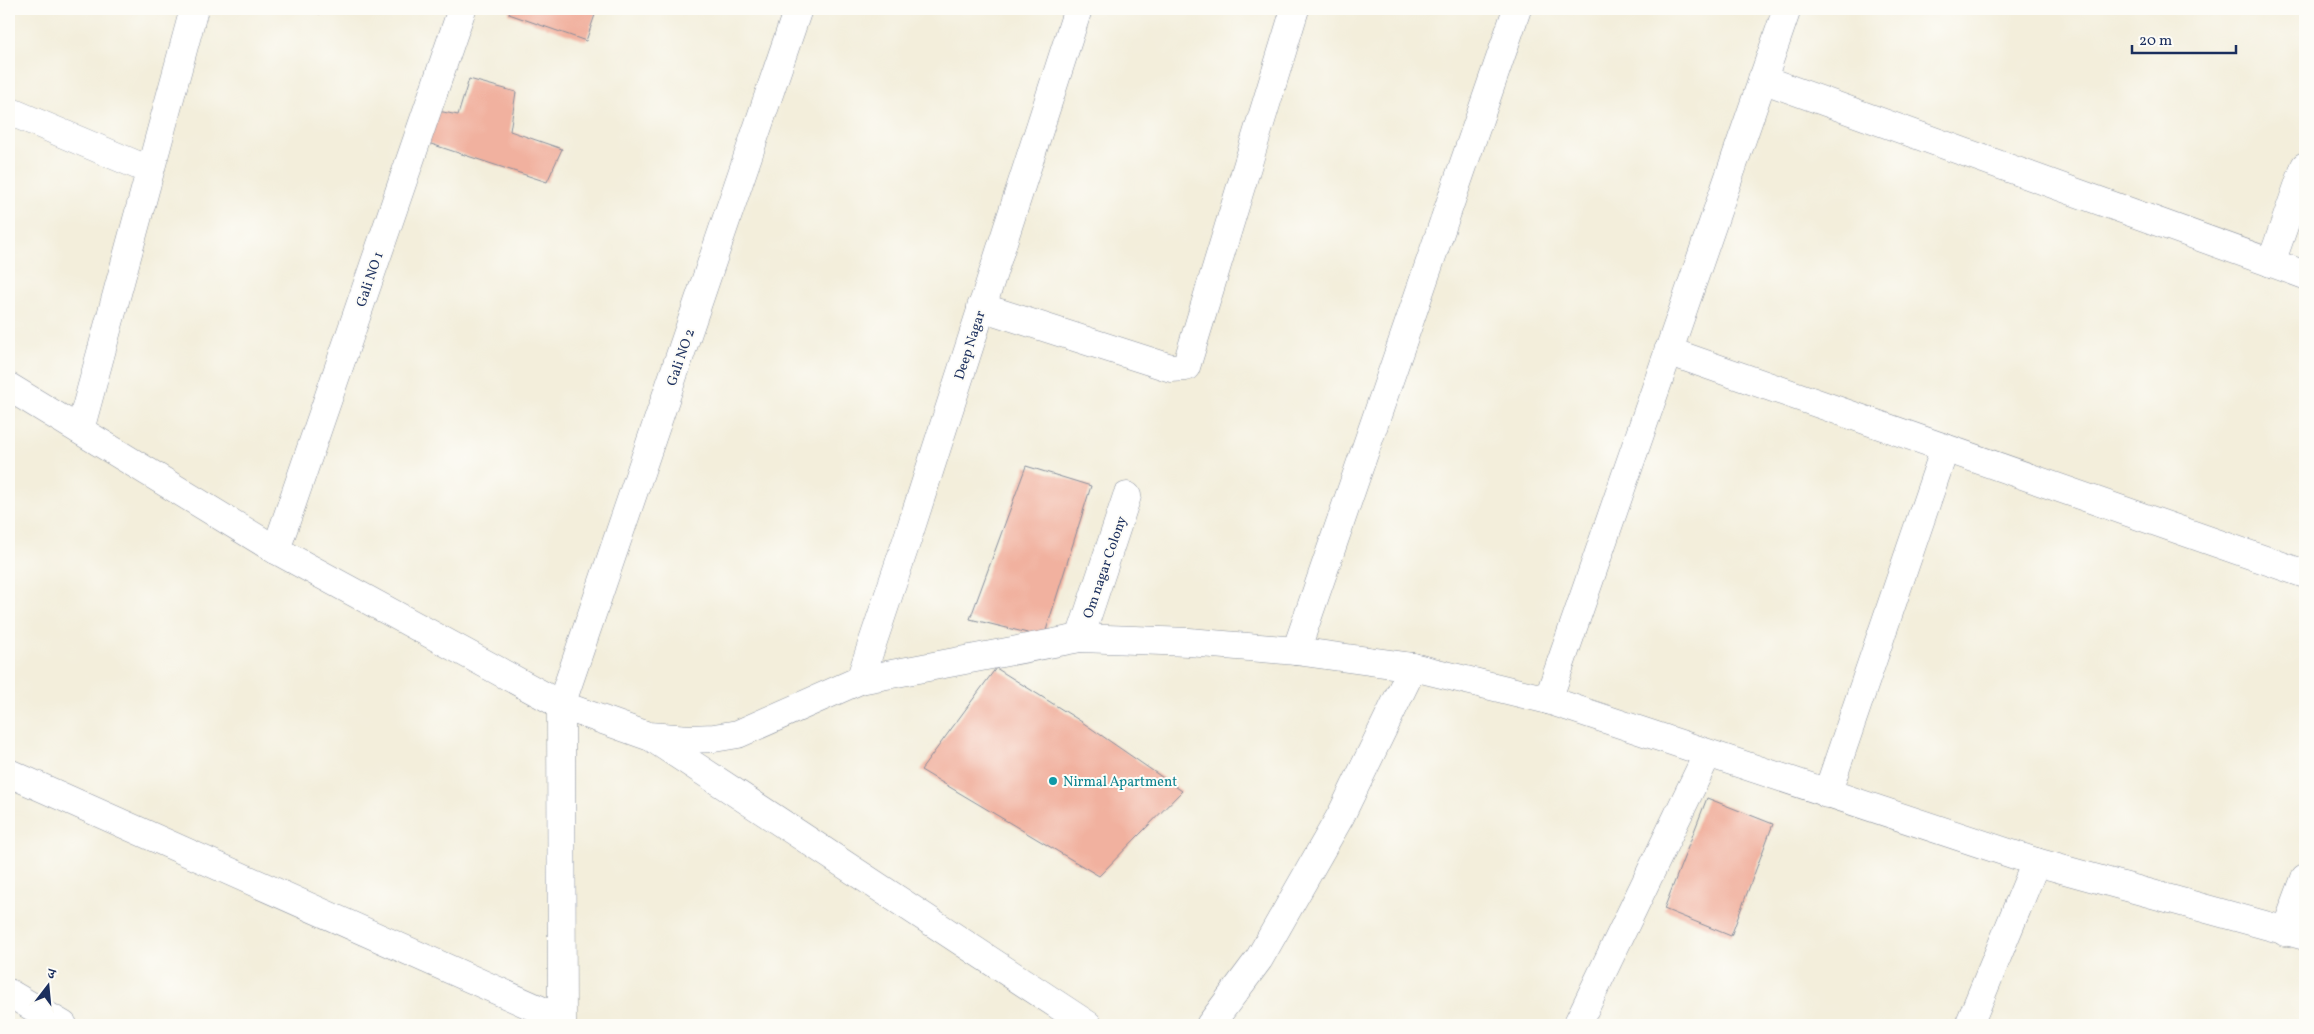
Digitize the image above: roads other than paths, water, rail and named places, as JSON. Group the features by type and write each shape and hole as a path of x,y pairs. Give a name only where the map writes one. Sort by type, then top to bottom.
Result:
{"street":[{"path":"80,430 194,9"},
{"name":"Gali NO 1","path":"276,550 462,9"},
{"name":"Gali NO 2","path":"562,1022 561,705 798,9"},
{"name":"Deep Nagar","path":"860,680 1078,9"},
{"path":"981,307 1171,368 1186,367 1295,9"},
{"path":"1296,651 1517,9"},
{"path":"1548,700 1787,9"},
{"path":"1762,79 2305,275"},
{"path":"9,111 149,170"},
{"path":"2271,263 2305,166"},
{"path":"1668,351 2305,574"},
{"path":"9,387 276,550 561,705 648,736 1088,1025"},
{"path":"1827,794 1945,448"},
{"name":"Om nagar Colony","path":"1080,638 1127,496"},
{"path":"648,736 690,739 738,734 860,680 1080,638 1189,642 1296,651 1413,667 1548,700 1708,755 2036,862 2295,934 2305,878"},
{"path":"1210,1025 1259,959 1341,814 1413,667"},
{"path":"1577,1025 1708,755"},
{"path":"9,773 562,1022"},
{"path":"1973,1024 2036,862"},
{"path":"9,994 63,1025"}],"place":[{"name":"Nirmal Apartment","path":"1053,781"}]}
